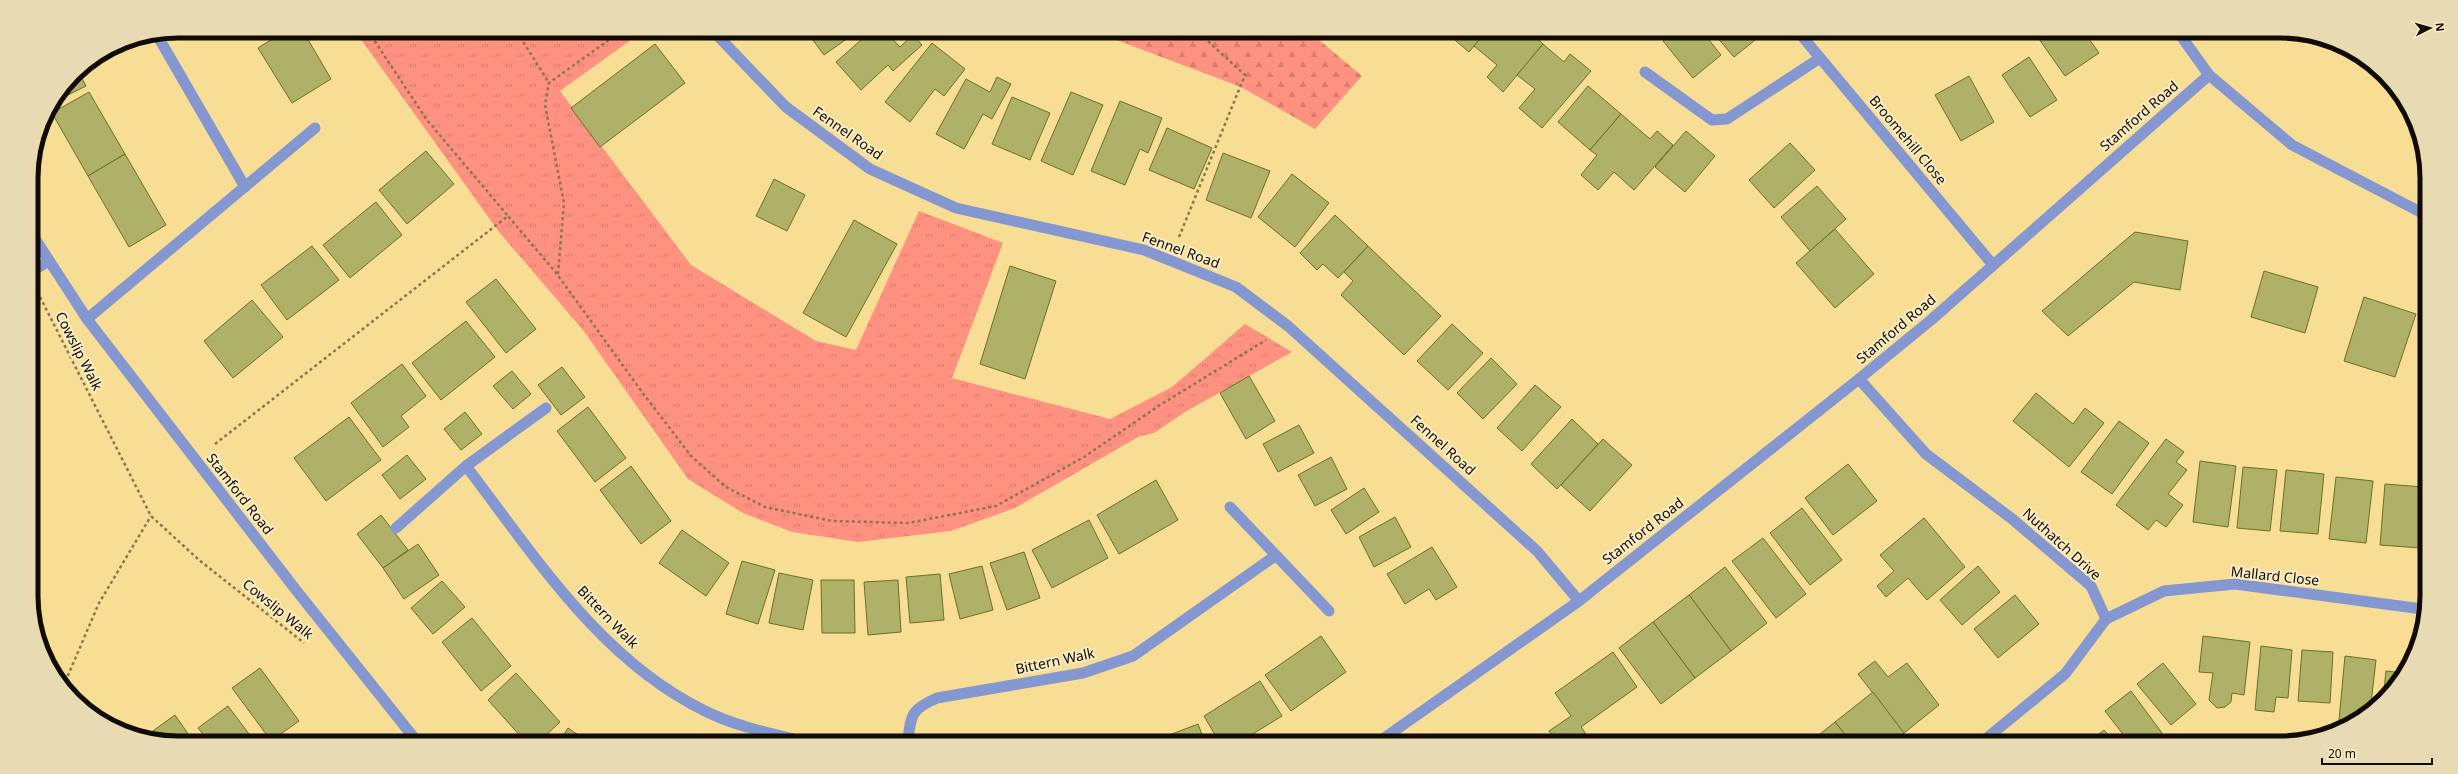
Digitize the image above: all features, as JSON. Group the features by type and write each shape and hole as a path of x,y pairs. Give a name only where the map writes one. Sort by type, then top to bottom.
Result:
{"street":[{"name":"Fennel Road","path":"720,38 786,107 870,169 956,208 1144,250 1236,287 1288,326 1537,551 1578,601"},
{"name":"Broomehill Close","path":"1803,38 1993,265"},
{"path":"2182,38 2209,75 2292,145 2420,212"},
{"path":"160,39 245,186"},
{"path":"1645,72 1712,120 1727,119 1820,58"},
{"name":"Stamford Road","path":"1387,736 1578,601 1859,379 1932,320 2209,75"},
{"path":"87,319 315,128"},
{"name":"Stamford Road","path":"38,244 87,319 194,460 394,715 412,736"},
{"path":"38,267 49,261"},
{"name":"Nuthatch Drive","path":"1859,379 1926,454 2011,518 2091,586 2106,619"},
{"path":"396,528 466,466 546,408"},
{"name":"Bittern Walk","path":"466,466 570,600 616,651 660,685 705,711 755,730 781,736"},
{"path":"1230,507 1329,611"},
{"name":"Bittern Walk","path":"909,736 911,717 922,704 937,698 1083,673 1134,656 1275,556"},
{"name":"Mallard Close","path":"2106,619 2164,591 2234,584 2419,609"},
{"path":"1989,736 2065,674 2106,619"}],"path":[{"path":"373,38 427,120 558,274 642,392 691,456 726,487 765,507 832,521 908,523 996,506 1084,457 1160,405 1288,326"},
{"path":"521,38 549,83 545,105 564,203 558,274"},
{"path":"549,83 612,38"},
{"path":"1169,260 1245,75 1204,38"},
{"path":"194,460 508,216"},
{"name":"Cowslip Walk","path":"39,294 150,516 199,560 309,647"},
{"path":"66,680 99,603 150,516"}],"green space":[{"path":"360,38 634,38 560,91 691,265 816,341 856,350 919,211 1003,243 952,378 1110,419 1172,387 1245,324 1292,352 1185,412 1154,433 1140,436 1015,508 951,531 858,542 792,532 743,513 688,479 583,330 499,232"},
{"path":"1111,38 1317,38 1362,76 1315,129 1241,87"}],"building":[{"path":"274,38 307,38 331,79 292,103 258,48"},
{"path":"811,38 848,38 824,55"},
{"path":"863,38 892,38 900,47 910,38 916,38 922,45 893,71 888,65 861,90 836,62"},
{"path":"1453,38 1481,38 1469,52"},
{"path":"1481,38 1536,38 1543,44 1503,92 1487,77 1497,65 1474,46"},
{"path":"1667,38 1707,38 1721,55 1693,78 1663,41"},
{"path":"1718,38 1758,38 1734,57"},
{"path":"2088,38 2099,53 2065,76 2039,39"},
{"path":"932,43 965,69 944,96 935,89 910,122 885,102"},
{"path":"655,44 685,83 600,147 571,108"},
{"path":"1543,44 1564,62 1570,54 1591,71 1542,128 1519,108 1535,89 1517,75"},
{"path":"2029,57 2057,100 2030,117 2002,75"},
{"path":"1969,76 1994,122 1961,141 1935,95"},
{"path":"81,77 86,86 65,97"},
{"path":"997,77 1011,84 992,119 983,114 964,149 936,134 966,79 990,92"},
{"path":"1588,86 1621,114 1590,150 1558,122"},
{"path":"89,92 125,154 88,176 53,115 55,111"},
{"path":"1071,92 1103,105 1073,175 1041,161"},
{"path":"1012,97 1050,113 1030,160 992,144"},
{"path":"1120,101 1162,118 1148,153 1140,149 1125,185 1091,171"},
{"path":"1621,114 1650,139 1657,131 1673,145 1634,190 1614,172 1598,190 1581,175 1597,155 1590,150"},
{"path":"1167,128 1212,148 1194,189 1149,170"},
{"path":"1686,131 1715,156 1685,192 1655,167"},
{"path":"1790,143 1815,170 1774,208 1749,180"},
{"path":"426,151 454,184 407,224 379,190"},
{"path":"1223,153 1270,171 1251,218 1206,200"},
{"path":"125,154 166,225 129,247 88,176"},
{"path":"1292,174 1329,203 1295,247 1258,217"},
{"path":"774,179 805,195 787,231 756,216"},
{"path":"1817,186 1846,219 1810,251 1781,217"},
{"path":"376,202 402,235 350,278 323,245"},
{"path":"1335,215 1368,246 1338,278 1323,264 1317,270 1300,253"},
{"path":"854,220 897,244 846,337 803,313"},
{"path":"1835,229 1874,274 1835,308 1796,263"},
{"path":"2135,232 2188,241 2180,290 2134,282 2068,336 2042,311"},
{"path":"312,246 339,280 287,320 261,285"},
{"path":"1368,246 1441,316 1404,355 1341,295 1353,281 1344,272"},
{"path":"1010,266 1056,281 1025,379 980,364"},
{"path":"2264,271 2318,287 2305,333 2251,317"},
{"path":"496,279 536,329 506,353 466,302"},
{"path":"2364,297 2416,314 2395,377 2344,361"},
{"path":"252,300 283,337 233,378 204,341"},
{"path":"466,321 495,357 441,400 412,363"},
{"path":"1452,324 1483,353 1448,390 1417,361"},
{"path":"1491,358 1517,384 1483,419 1457,393"},
{"path":"402,364 426,396 401,416 409,427 383,447 351,403"},
{"path":"562,367 585,397 561,415 538,385"},
{"path":"512,371 531,394 513,409 493,386"},
{"path":"1249,376 1275,421 1246,439 1220,393"},
{"path":"1535,385 1561,407 1522,451 1497,428"},
{"path":"2036,393 2073,424 2085,408 2104,423 2069,467 2013,421"},
{"path":"588,407 626,458 595,482 557,431"},
{"path":"465,412 482,434 461,450 444,429"},
{"path":"349,417 381,460 326,501 294,458"},
{"path":"1572,419 1598,444 1557,489 1531,464"},
{"path":"2119,421 2149,443 2112,494 2081,472"},
{"path":"1299,425 1314,453 1278,472 1263,444"},
{"path":"1603,439 1632,465 1590,511 1561,485"},
{"path":"2166,439 2184,452 2176,462 2187,470 2168,494 2183,505 2166,527 2156,520 2148,530 2116,505"},
{"path":"407,455 426,479 400,499 382,475"},
{"path":"1331,457 1347,489 1315,506 1298,475"},
{"path":"2200,461 2236,466 2228,527 2193,522"},
{"path":"1848,464 1877,501 1833,535 1805,498"},
{"path":"631,466 671,521 641,544 600,490"},
{"path":"2243,467 2277,470 2270,531 2237,528"},
{"path":"2286,470 2324,474 2318,534 2280,531"},
{"path":"2336,477 2373,481 2366,543 2329,539"},
{"path":"1156,480 1178,520 1119,554 1097,515"},
{"path":"2385,484 2420,487 2420,548 2380,545"},
{"path":"1364,488 1379,512 1346,534 1331,510"},
{"path":"1802,508 1842,560 1810,585 1770,533"},
{"path":"381,515 408,550 383,568 357,534"},
{"path":"1395,517 1411,547 1374,567 1359,537"},
{"path":"1924,518 1965,567 1927,600 1908,578 1886,597 1877,586 1894,571 1880,555"},
{"path":"1089,520 1108,558 1052,588 1032,550"},
{"path":"682,530 729,563 706,596 659,563"},
{"path":"1763,538 1806,594 1776,618 1732,561"},
{"path":"418,544 439,575 404,599 383,568"},
{"path":"1432,547 1457,587 1436,600 1429,589 1405,604 1387,574"},
{"path":"1024,552 1040,598 1007,610 990,563"},
{"path":"742,561 775,570 758,624 726,614"},
{"path":"982,566 993,610 960,619 949,574"},
{"path":"1978,566 2000,592 1962,625 1940,600"},
{"path":"1725,567 1767,623 1731,651 1689,595"},
{"path":"779,573 813,580 803,630 769,623"},
{"path":"940,574 944,620 910,623 906,577"},
{"path":"821,580 854,580 855,633 822,633"},
{"path":"898,580 901,632 868,635 864,582"},
{"path":"442,581 465,607 433,634 411,608"},
{"path":"1689,595 1731,651 1695,678 1653,622"},
{"path":"2015,595 2039,624 1998,658 1974,629"},
{"path":"472,618 511,666 481,691 442,642"},
{"path":"1653,622 1695,678 1661,704 1619,648"},
{"path":"1321,636 1346,672 1291,711 1265,675"},
{"path":"2203,636 2250,642 2244,695 2232,693 2231,702 2225,707 2217,708 2209,700 2213,673 2199,672"},
{"path":"2261,646 2292,650 2288,698 2276,697 2274,712 2255,710"},
{"path":"2302,650 2333,652 2330,703 2298,701"},
{"path":"1613,652 1637,687 1581,727 1587,736 1552,736 1549,731 1571,716 1555,693"},
{"path":"2345,656 2376,660 2371,702 2345,720 2339,720"},
{"path":"1875,661 1888,677 1907,663 1939,705 1904,733 1858,674"},
{"path":"2163,663 2196,704 2171,725 2137,684"},
{"path":"260,668 299,721 278,736 268,736 232,688"},
{"path":"2386,671 2397,672 2396,674 2384,689"},
{"path":"516,673 560,722 545,736 520,736 488,700"},
{"path":"1260,681 1282,716 1250,736 1216,736 1204,716"},
{"path":"2131,691 2162,733 2158,736 2124,736 2105,711"},
{"path":"1873,692 1904,733 1900,736 1846,736 1835,722"},
{"path":"228,706 250,736 204,736 198,728"},
{"path":"175,715 190,736 159,735 150,733"},
{"path":"1835,722 1846,736 1818,736"},
{"path":"1198,724 1202,736 1166,736"},
{"path":"568,728 580,736 563,736"},
{"path":"2104,730 2110,736 2096,736"}]}
